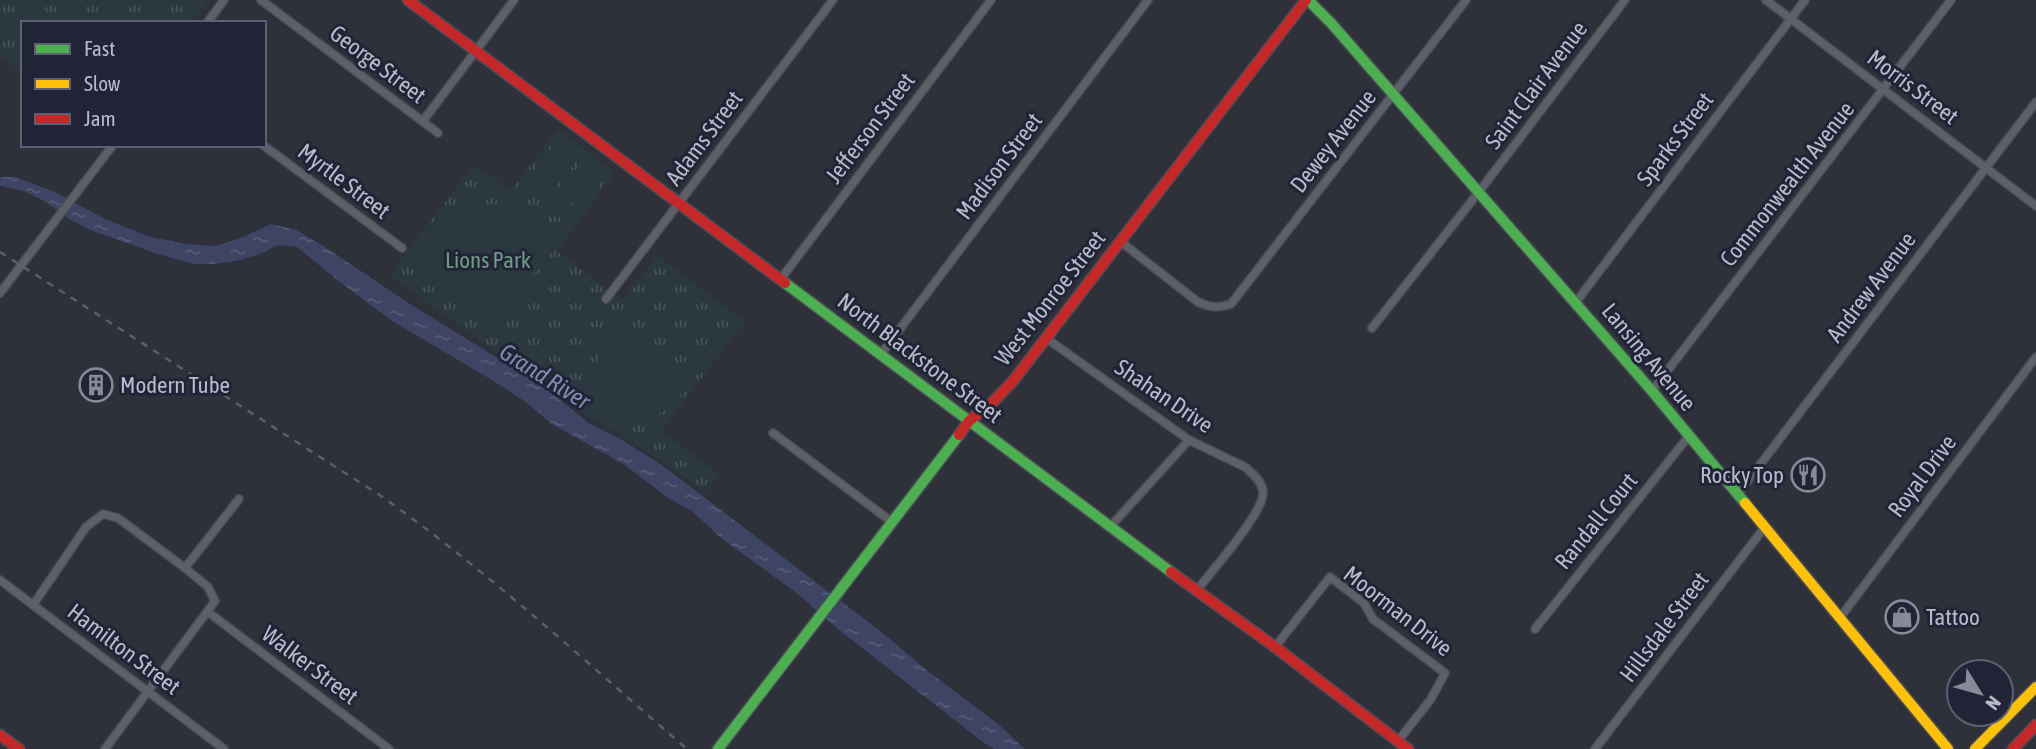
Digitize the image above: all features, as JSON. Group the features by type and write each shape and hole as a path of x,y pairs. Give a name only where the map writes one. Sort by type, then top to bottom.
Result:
{"main road":[{"name":"North Blackstone Street","path":"408,0 1408,749"},
{"name":"Lansing Avenue","path":"1307,0 1331,23 1576,302 1948,749"},
{"name":"West Monroe Street","path":"718,749 969,421 1013,381 1307,0"},
{"path":"1975,749 2036,687"},
{"path":"2013,749 2036,725"},
{"path":"0,735 19,749"}],"street":[{"path":"208,21 224,0"},
{"name":"George Street","path":"261,0 438,133"},
{"path":"423,121 514,0"},
{"name":"Adams Street","path":"606,299 833,0"},
{"name":"Jefferson Street","path":"780,280 991,0"},
{"name":"Madison Street","path":"881,354 1148,0"},
{"name":"Dewey Avenue","path":"1121,242 1198,302 1219,308 1231,304 1466,0"},
{"name":"Saint Clair Avenue","path":"1373,328 1625,0"},
{"name":"Morris Street","path":"1766,0 2036,206"},
{"name":"Sparks Street","path":"1576,302 1805,0"},
{"name":"Commonwealth Avenue","path":"1652,391 1951,0"},
{"name":"Andrew Avenue","path":"1737,495 2036,102"},
{"path":"0,293 112,147"},
{"name":"Myrtle Street","path":"266,147 401,248"},
{"name":"Shahan Drive","path":"1045,338 1189,440 1245,467 1262,487 1264,495 1254,517 1197,590"},
{"name":"Royal Drive","path":"1839,619 2036,357"},
{"path":"773,433 892,522"},
{"name":"Randall Court","path":"1535,629 1688,437"},
{"path":"1110,527 1189,440"},
{"path":"186,568 239,499"},
{"path":"33,605 86,527 103,514 118,518 208,587 215,601 105,749"},
{"name":"Hillsdale Street","path":"1595,749 1764,528"},
{"name":"Moorman Drive","path":"1275,647 1330,577 1364,603 1373,619 1445,673 1438,690 1398,741"},
{"name":"Hamilton Street","path":"0,580 224,749"},
{"name":"Walker Street","path":"208,612 389,749"}],"green space":[{"path":"0,0 209,0 193,21 21,21 21,72 0,56"},
{"name":"Lions Park","path":"558,129 615,173 557,251 623,300 657,256 745,322 661,431 719,474 706,492 632,441 584,414 391,277 400,260 474,165 511,190"},
{"path":"561,136 583,153 553,190 532,174"},
{"path":"587,157 607,173 579,209 559,193"},
{"path":"490,204 530,211 566,233 504,310 486,313 410,247 436,223 460,208"},
{"path":"622,337 689,386 670,407 652,418 630,425 611,424 570,400 613,338"}],"water":[{"name":"Grand River","path":"0,177 15,177 55,192 105,219 150,237 186,244 216,246 271,224 296,230 524,374 590,424 619,438 663,466 879,630 998,724 1025,749 994,749 983,742 839,630 798,594 721,538 692,511 668,498 625,465 552,424 526,402 487,377 392,321 297,247 278,245 258,255 236,261 193,264 90,230 24,191 0,186"}],"railway":[{"path":"0,252 381,496 499,587 687,749"}],"traffic: fast":[{"path":"1308,0 1652,391 1745,503"},
{"path":"785,283 1171,572"},
{"path":"718,749 959,435"}],"traffic: slow":[{"path":"1745,503 1948,749"},
{"path":"1975,749 2036,687"}],"traffic: jam":[{"path":"408,0 785,283"},
{"path":"959,435 969,421 1013,381 1306,0"},
{"path":"1171,572 1275,647 1408,749"},
{"path":"2013,749 2036,725"},
{"path":"0,735 19,749"}],"place":[{"name":"Modern Tube","path":"96,385"},
{"name":"Rocky Top","path":"1808,475"},
{"name":"Tattoo","path":"1902,617"}]}
